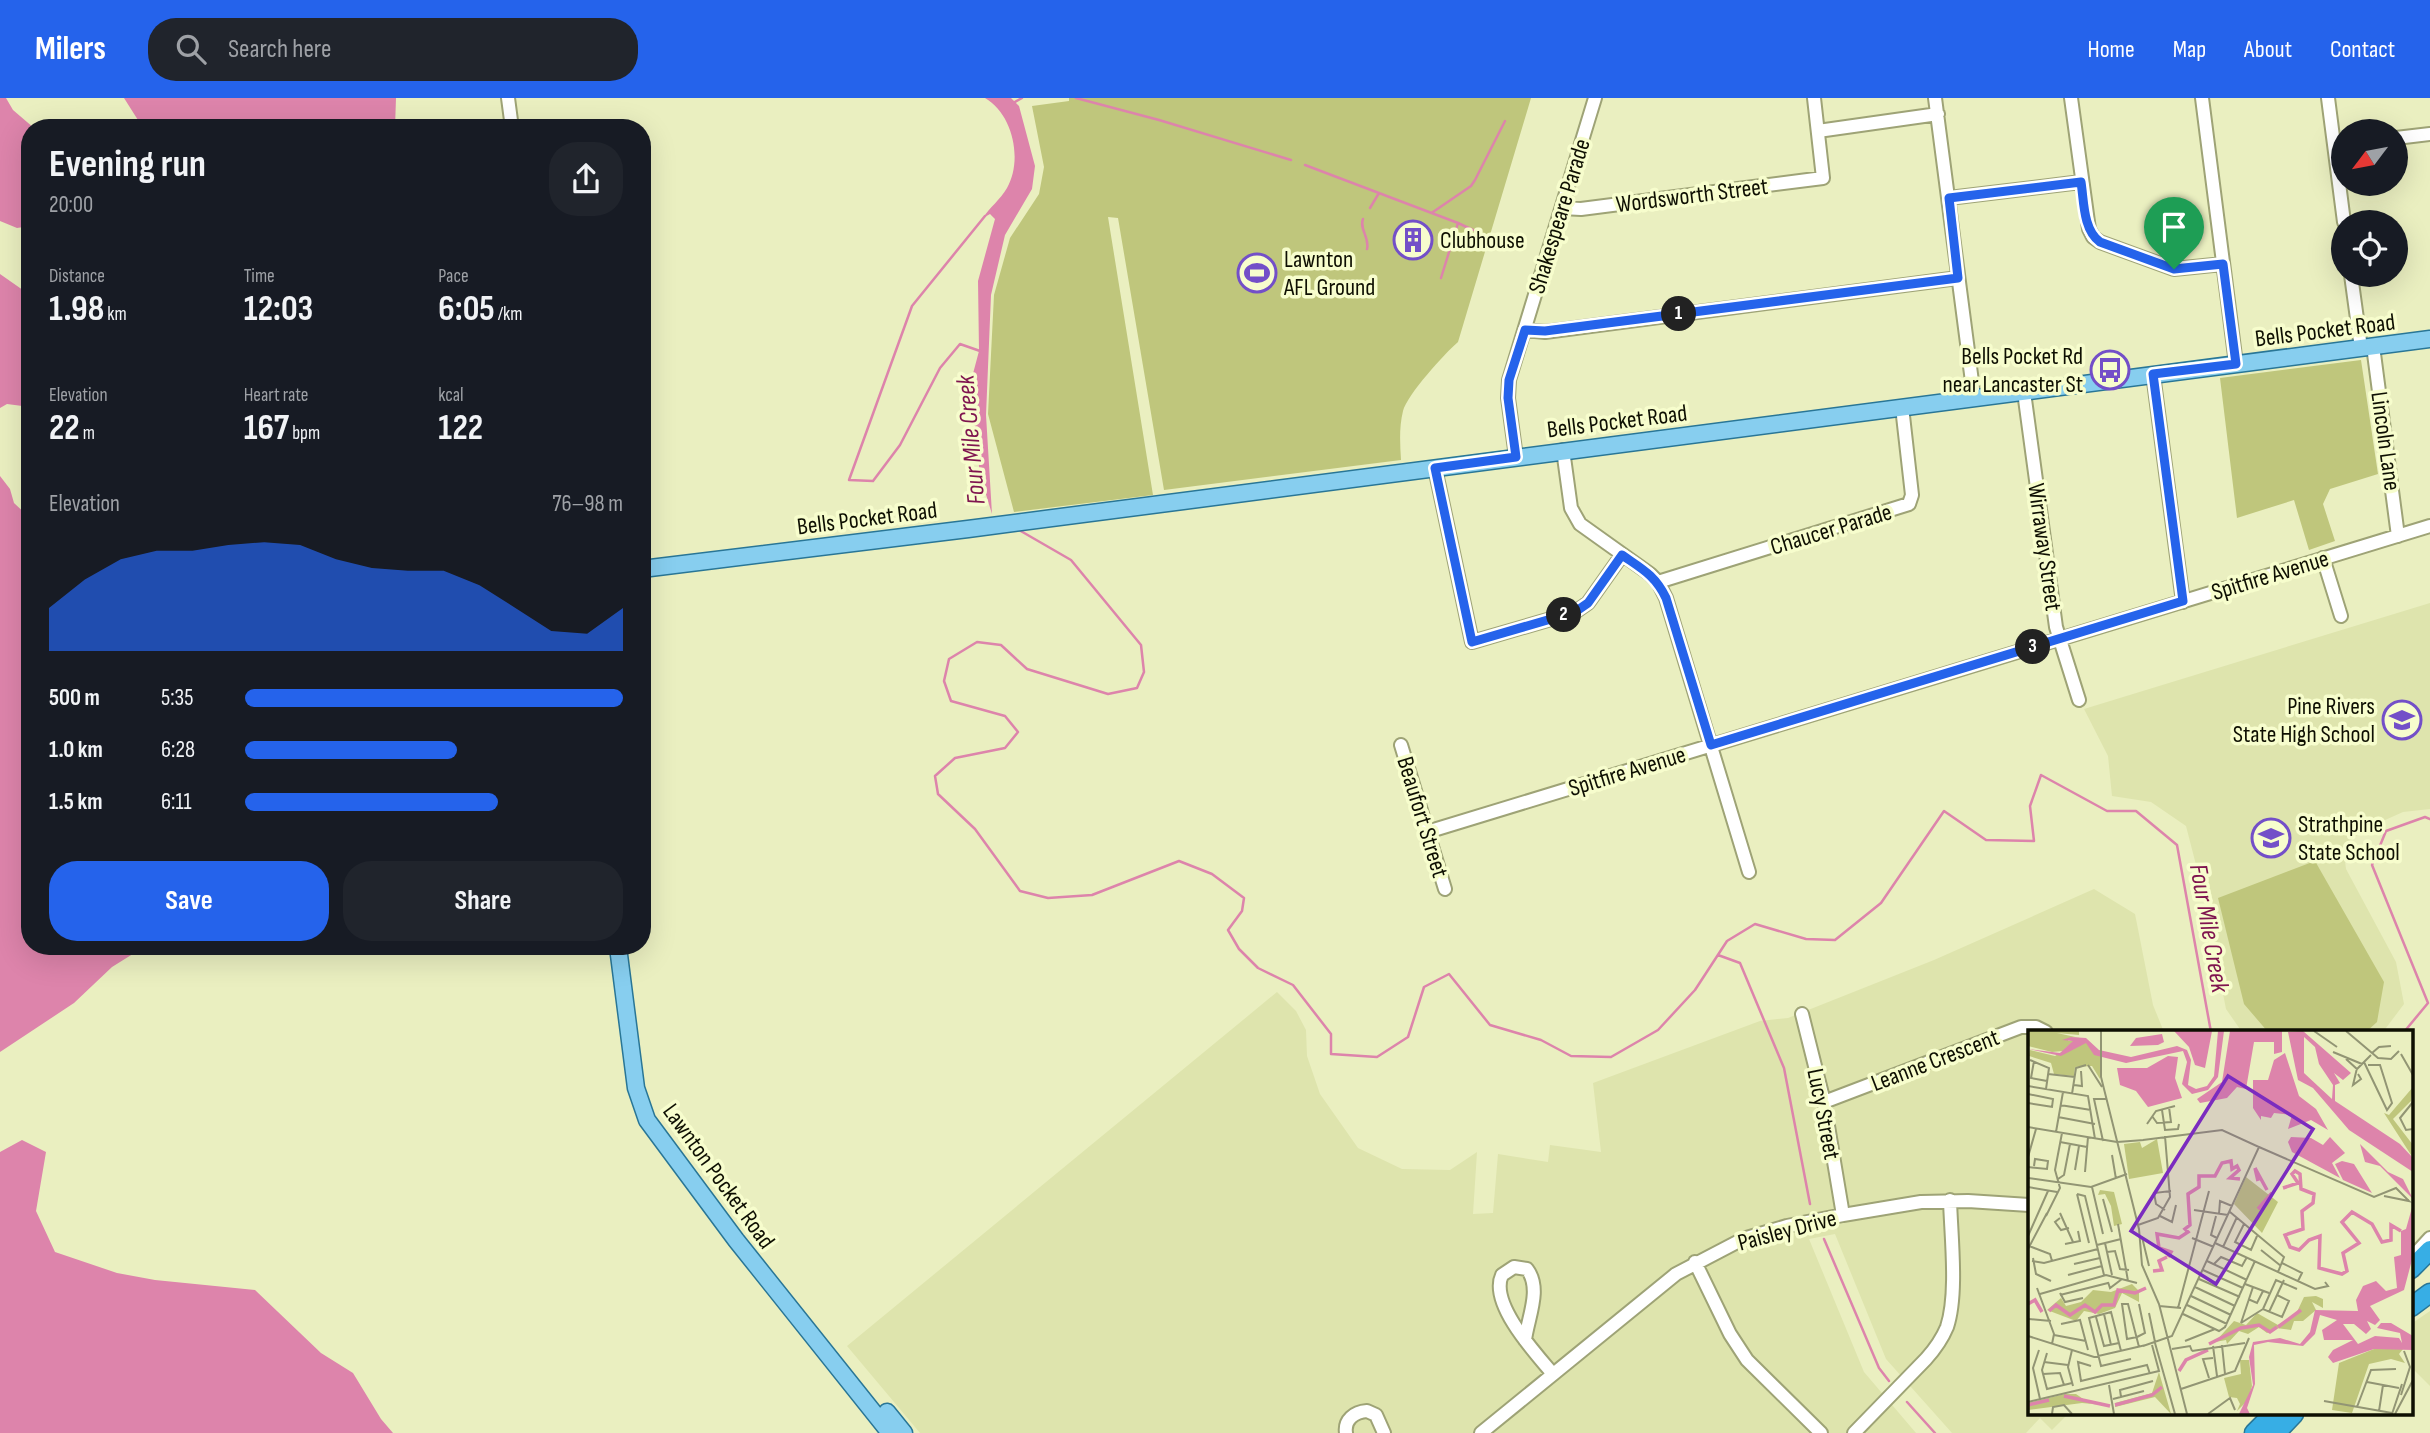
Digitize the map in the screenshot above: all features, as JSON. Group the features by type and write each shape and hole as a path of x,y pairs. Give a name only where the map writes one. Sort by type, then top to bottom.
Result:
{"highway":[{"path":"2412,1306 2430,1293"},
{"path":"2254,1433 2271,1416"},
{"path":"2276,1433 2292,1416"}],"main road":[{"name":"Bells Pocket Road","path":"651,568 2430,339"},
{"name":"Lawnton Pocket Road","path":"619,955 636,1088 643,1111 659,1139 694,1181 736,1240 890,1433"},
{"name":"Lawnton Pocket Road","path":"811,1332 825,1344 904,1433"}],"street":[{"path":"508,98 511,119"},
{"name":"Shakespeare Parade","path":"1516,457 1508,398 1509,380 1595,98"},
{"path":"1814,98 1818,131 1938,114"},
{"path":"1936,98 1975,397"},
{"path":"2071,98 2081,182 2089,229 2093,237 2174,269 2223,264"},
{"path":"2202,98 2236,364"},
{"path":"2328,98 2333,119"},
{"name":"Wordsworth Street","path":"1562,208 1581,209 1823,178 1818,131"},
{"path":"2408,137 2430,134"},
{"path":"1949,198 2081,182"},
{"path":"1525,330 1545,331 1958,278"},
{"name":"Lincoln Lane","path":"2354,287 2367,347 2398,536"},
{"path":"2153,374 2183,601"},
{"name":"Wirraway Street","path":"2024,392 2059,639 2079,700"},
{"name":"Chaucer Parade","path":"1658,582 1909,504 1912,495 1902,407"},
{"path":"1563,450 1574,517 1658,582 1666,598 1749,872"},
{"path":"1435,468 1472,642 1575,612 1588,603 1622,555"},
{"name":"Spitfire Avenue","path":"1427,832 2430,526"},
{"path":"2323,558 2340,616"},
{"name":"Beaufort Street","path":"1401,745 1445,889"},
{"name":"Lucy Street","path":"1802,1014 1824,1102 1843,1215"},
{"name":"Leanne Crescent","path":"1824,1102 2021,1027 2036,1027 2042,1030"},
{"path":"1854,1433 1936,1348 1947,1326 1952,1292 1950,1200"},
{"name":"Paisley Drive","path":"1481,1433 1657,1289 1695,1262 1754,1236 1843,1215 1913,1203 1950,1200 2028,1205"},
{"path":"1695,1262 1730,1334 1747,1360 1821,1433"},
{"path":"1525,1340 1534,1281 1527,1269 1514,1267 1502,1275 1499,1291 1505,1307 1525,1340 1553,1374"},
{"path":"1346,1433 1346,1423 1351,1417 1367,1410 1376,1415 1384,1433"}],"shaded area":[{"path":"0,98 6,98 13,110 24,119 21,119 21,227 0,221"},
{"path":"124,98 396,98 395,119 137,119"},
{"path":"985,98 1011,98 1019,106 1035,166 1032,189 1005,235 991,295 986,415 992,514 980,475 970,385 979,351 978,281 995,219 990,214 983,218 1007,188 1012,177 1014,151 1013,138 1002,115 995,105"},
{"path":"1069,98 1531,98 1458,342 1419,385 1403,411 1400,429 1401,460 1164,490 1118,218 1108,217 1153,495 1014,512 988,414 994,295 1010,238 1039,194 1044,167 1032,106 1069,101"},
{"path":"0,274 21,289 21,406 7,404 0,408"},
{"path":"2361,360 2378,474 2330,489 2323,504 2335,541 2309,550 2294,500 2237,518 2220,378"},
{"path":"0,476 10,489 14,503 21,510 21,955 131,955 112,967 74,1003 0,1052"},
{"name":"Strathpine State School","path":"2430,603 2430,809 2403,812 2365,829 2343,846 2346,869 2396,962 2404,1004 2384,1030 2241,1030 2226,1009 2203,892 2186,826 2151,802 2112,796 2108,756 2084,709"},
{"path":"2315,861 2384,982 2377,1022 2368,1030 2266,1030 2244,1004 2218,898"},
{"path":"2094,889 2135,914 2153,1005 2163,1030 2028,1030 2028,1416 2066,1416 2052,1430 2040,1418 2026,1433 1952,1433 1886,1359 1835,1234 1809,1239 1864,1372 1916,1433 920,1433 847,1346 1277,992 1296,1011 1306,1030 1307,1056 1320,1094 1358,1148 1402,1169 1450,1170 1477,1152 1473,1214 1493,1213 1498,1154 1548,1162 1550,1145 1601,1152 1593,1083 1760,1021 1788,1018 1934,960"},
{"path":"22,1140 46,1152 36,1211 55,1252 117,1273 155,1280 255,1290 321,1353 353,1373 381,1419 393,1433 0,1433 0,1152"},
{"path":"2430,1311 2430,1386 2412,1368 2412,1323"}],"waterway":[{"path":"1013,103 1022,98"},
{"path":"1076,98 1291,160"},
{"path":"1433,212 1471,186 1505,121"},
{"path":"1305,165 1458,223 1441,278"},
{"path":"1370,208 1379,193"},
{"path":"980,351 960,344 940,368 900,445 873,481 849,480 912,306 985,216"},
{"path":"1363,219 1367,249"},
{"path":"1458,223 1473,230"},
{"name":"Four Mile Creek","path":"1019,530 1071,560 1141,645 1144,672 1137,688 1108,694 1027,669 1001,645 977,642 949,659 944,681 951,701 1005,716 1018,732 1005,748 955,758 935,776 938,794 975,829 1020,891 1048,898 1092,895 1179,861 1212,874 1244,898 1242,911 1228,930 1239,949 1258,968 1293,985 1331,1034 1331,1054 1377,1057 1408,1037 1424,987 1449,974 1490,1025 1541,1040 1571,1056 1611,1057 1658,1030 1695,990 1727,941 1755,924 1806,939 1835,940 1881,903 1944,811 1986,840 2034,841 2030,806 2041,775 2107,811 2136,811 2177,845 2211,1030"},
{"name":"Four Mile Creek","path":"2406,1030 2428,1003 2372,865 2386,831 2425,817 2430,819"},
{"path":"1718,955 1740,963 1784,1068 1810,1204"},
{"path":"1824,1239 1879,1368 1889,1381"},
{"path":"1907,1402 1935,1433"}],"place":[{"name":"Clubhouse","path":"1413,240"},
{"name":"Lawnton AFL Ground","path":"1257,273"},
{"name":"Bells Pocket Rd near Lancaster St","path":"2110,370"},
{"name":"Pine Rivers State High School","path":"2402,720"},
{"name":"Strathpine State School","path":"2271,838"}],"route":[{"path":"2081,182 2089,229 2093,237 2174,269 2223,264 2236,364 2153,374 2183,601 1711,745 1666,598 1658,582 1622,555 1588,603 1575,612 1472,642 1435,468 1516,457 1508,398 1509,380 1525,330 1545,331 1958,278 1949,198 2081,182"}]}
